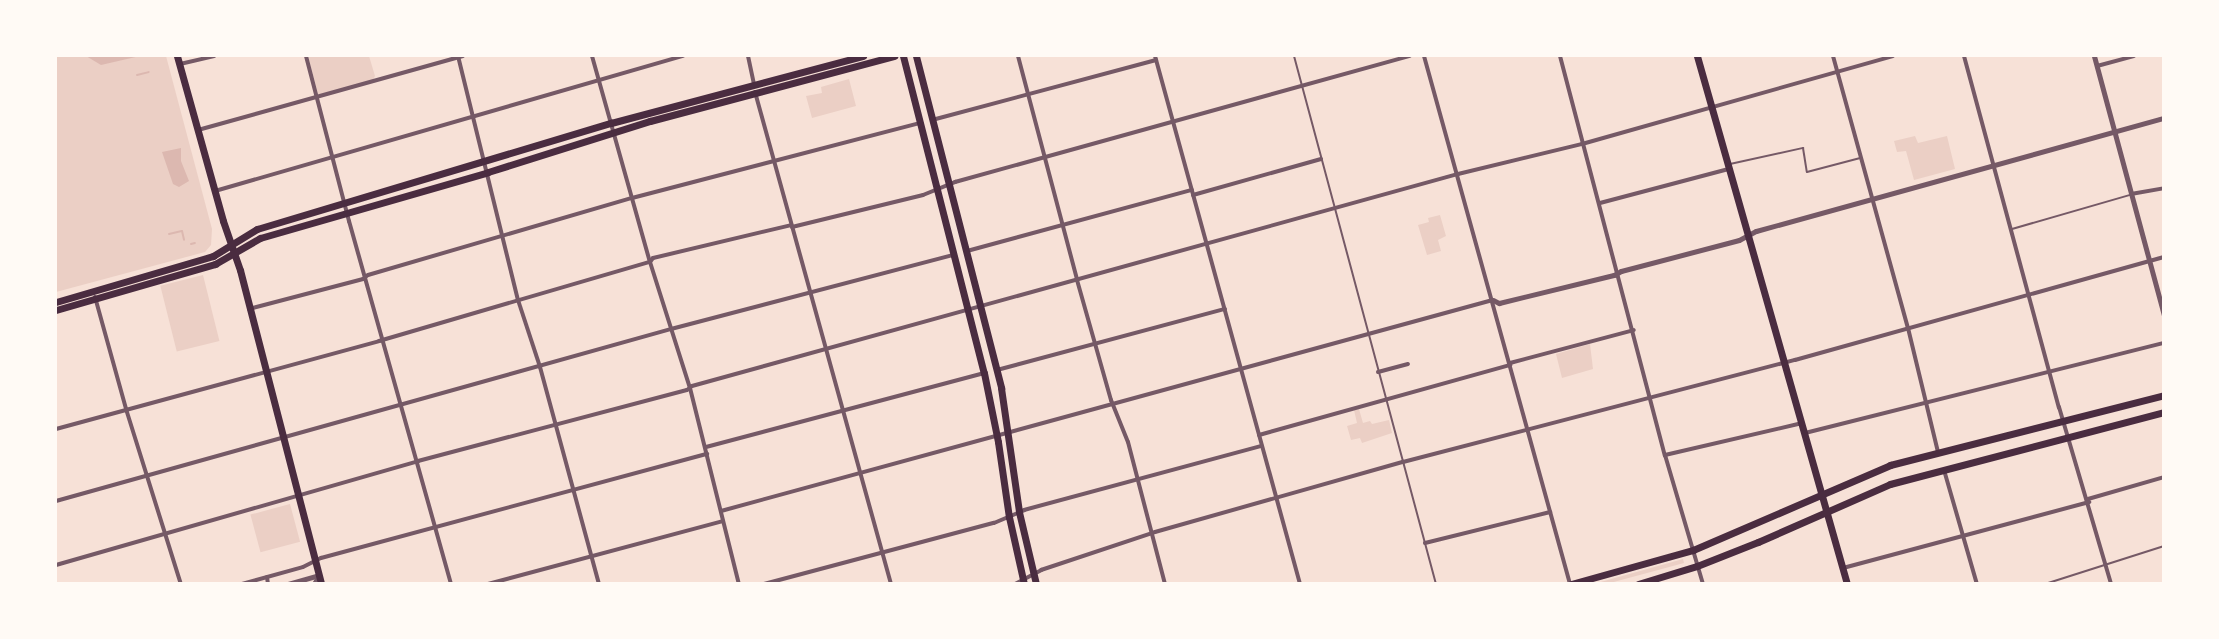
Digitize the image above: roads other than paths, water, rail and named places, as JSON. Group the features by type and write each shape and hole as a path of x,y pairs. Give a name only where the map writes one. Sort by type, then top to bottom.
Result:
{"main road":[{"path":"177,56 214,191 234,253 321,584"},
{"path":"56,302 94,295 215,264 255,239 488,172 863,56"},
{"path":"56,310 94,295 213,256 252,231 611,123 894,56"},
{"path":"903,56 984,373 997,434 1009,517 1023,582"},
{"path":"916,56 997,370 1009,431 1019,512 1036,584"},
{"path":"1697,56 1847,584"},
{"path":"1570,584 1693,550 1823,496 1890,465 2163,394"},
{"path":"1638,584 1697,566 1890,484 2163,412"}],"street":[{"path":"179,64 214,56"},
{"path":"306,56 347,213 451,584"},
{"path":"197,130 316,99 459,56 518,300 540,367 599,584"},
{"path":"592,56 650,262 690,388 739,584"},
{"path":"214,191 683,56"},
{"path":"748,56 774,160 891,584"},
{"path":"1018,56 1077,280 1113,403 1128,442 1165,584"},
{"path":"56,429 383,339 650,262 653,258 938,190 948,185 1410,56"},
{"path":"1424,56 1570,584"},
{"path":"1560,56 1581,144 1600,203 1665,455 1703,584"},
{"path":"1833,56 1908,328 1938,453"},
{"path":"56,565 418,461 556,425 1458,174 1581,144 1893,56"},
{"path":"1964,56 2063,420 2111,584"},
{"path":"2094,56 2163,316"},
{"path":"2097,66 2134,56"},
{"path":"932,120 1029,96 1156,58 1300,584"},
{"path":"721,511 1492,300 1499,303 1618,273 1871,199 2163,118"},
{"path":"249,309 632,198 921,123"},
{"path":"1193,195 1321,159"},
{"path":"1600,203 1728,167"},
{"path":"2131,194 2163,188"},
{"path":"966,251 1192,190"},
{"path":"56,501 671,329 954,255"},
{"path":"1015,584 1023,582 1033,574 1152,533 1402,462 1784,363 2163,257"},
{"path":"94,295 126,409 167,533 181,584"},
{"path":"997,370 1225,309"},
{"path":"1259,435 1634,330"},
{"path":"1805,433 2163,343"},
{"path":"1378,372 1408,364"},
{"path":"706,447 984,373"},
{"path":"1665,455 1802,423"},
{"path":"764,584 1263,446"},
{"path":"242,584 435,527 707,454"},
{"path":"1944,469 1977,584"},
{"path":"1843,568 2088,501 2163,477"},
{"path":"1425,543 1550,512"},
{"path":"488,584 723,520"},
{"path":"288,584 319,575"},
{"path":"314,584 319,575"},
{"path":"267,577 268,584"}],"lane":[{"path":"1294,56 1402,462 1437,584"},
{"path":"1728,167 1803,148 1808,172 1860,158"},
{"path":"2012,229 2131,194"},
{"path":"2046,584 2163,546"}],"waterway":[{"path":"137,75 149,72"},
{"path":"169,234 182,231 184,240"},
{"path":"191,244 195,243"}]}
